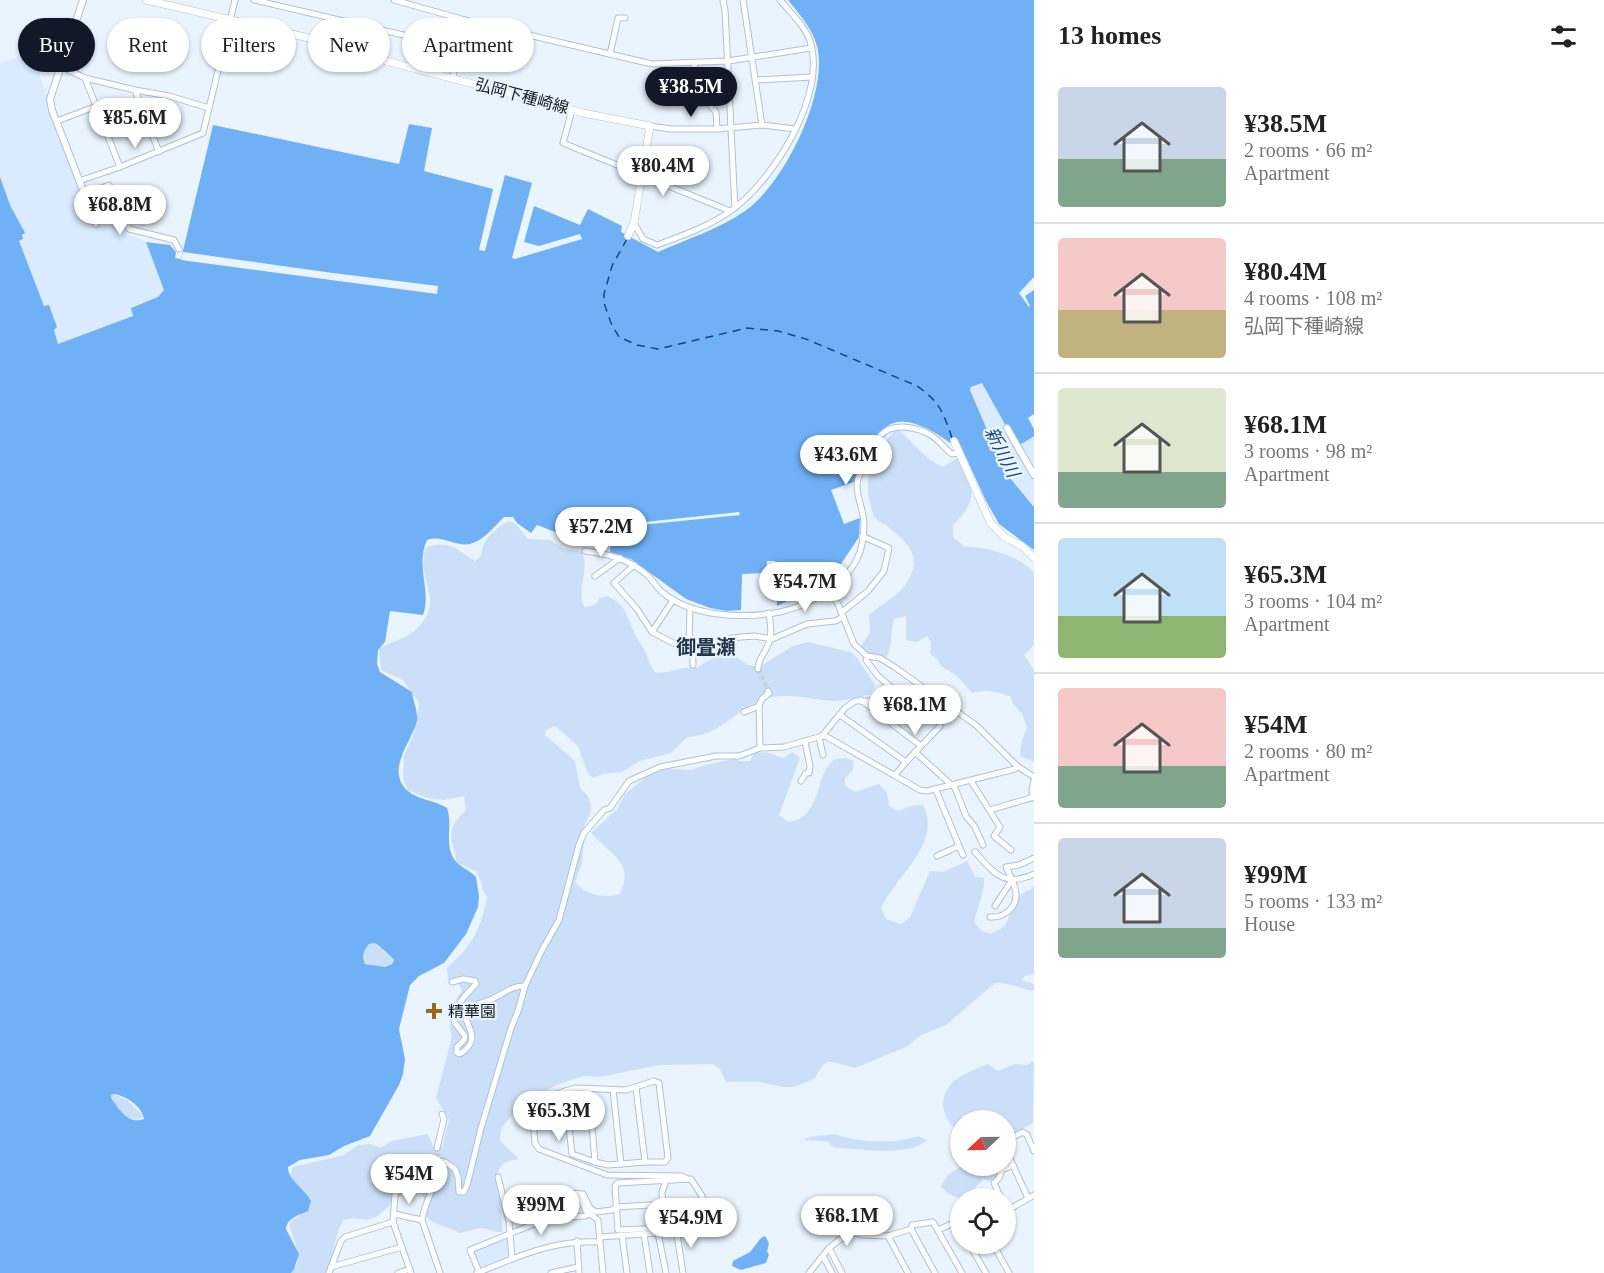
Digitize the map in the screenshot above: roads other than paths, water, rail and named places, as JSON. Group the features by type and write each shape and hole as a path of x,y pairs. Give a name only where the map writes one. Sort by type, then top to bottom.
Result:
{"main road":[{"name":"弘岡下種崎線","path":"147,0 223,18"},
{"name":"弘岡下種崎線","path":"296,35 572,110 650,126"},
{"path":"628,236 634,224 650,126"},
{"path":"954,441 990,522 1004,537 1022,546 1034,558"}],"street":[{"path":"77,18 83,0"},
{"path":"231,18 235,0"},
{"path":"255,0 402,35"},
{"path":"394,0 458,18"},
{"path":"723,0 728,61 732,209"},
{"path":"743,0 762,125"},
{"path":"634,224 643,239 657,245 714,222 747,196 779,159 805,104 813,69 811,48 804,31 780,0"},
{"path":"610,54 618,18 625,18"},
{"path":"534,36 651,64 728,61 811,48"},
{"path":"694,63 699,103 708,103 716,112 717,129"},
{"path":"58,72 50,99 96,224"},
{"path":"72,72 85,78 169,96 209,108"},
{"path":"79,181 159,152 203,133 218,72"},
{"path":"453,77 454,72"},
{"path":"756,80 812,77"},
{"path":"85,78 120,167"},
{"path":"135,90 159,152"},
{"path":"57,121 97,106"},
{"path":"572,110 563,143 641,176 732,209"},
{"path":"650,126 671,129 730,129 762,125 795,129"},
{"path":"84,195 109,185 129,229 174,240 179,249"},
{"path":"585,551 620,558 648,575 661,591 673,600 703,612 727,615 769,613 800,605 828,589 852,568 861,549 862,536 863,515 858,493 858,478 879,437 885,431 902,427 919,429 933,436 952,454 959,453"},
{"path":"1007,428 1034,475"},
{"path":"634,566 614,583 637,609 652,632 674,643 748,636 780,637 807,624 835,621 868,591 886,564 890,548 862,536"},
{"path":"595,576 620,558"},
{"path":"610,566 620,578"},
{"path":"828,589 834,596 854,644 859,649 867,656 880,658 977,726 1017,766 1034,778 1034,798 990,810"},
{"path":"652,632 673,600"},
{"path":"690,608 690,643 693,665"},
{"path":"758,669 758,664 766,652 770,638 769,613"},
{"path":"866,660 871,670 919,711"},
{"path":"821,737 855,701 877,701 896,693 912,694 926,690"},
{"path":"760,748 759,706 762,699 769,693 768,691"},
{"path":"861,700 921,746"},
{"path":"744,712 759,706"},
{"path":"840,715 906,762"},
{"path":"895,775 940,726"},
{"path":"398,1273 410,1271 393,1222 395,1194 422,1162 429,1160 445,1162 457,1173 459,1192 464,1192 468,1185 481,1128 525,986 559,920 579,844 585,833 604,810 610,808 630,781 660,767 716,756 739,756 760,748 786,747 821,737 833,739 920,790 936,790 953,786 1015,769 1017,766"},
{"path":"821,737 824,755"},
{"path":"801,781 806,773 809,773 810,766 805,742"},
{"path":"915,753 953,786 966,816 975,827 983,845"},
{"path":"971,781 1000,827 994,836 1011,850"},
{"path":"936,790 963,855"},
{"path":"937,856 959,846"},
{"path":"975,852 998,875 1012,880 1034,874"},
{"path":"990,916 1003,916 1016,899 1017,893 1006,867 1019,865 1034,858"},
{"path":"995,906 1012,880"},
{"path":"452,982 470,979 476,982 476,986 464,997 452,1014 455,1023 465,1035 464,1040 457,1047 457,1053 471,1043 473,1037 465,1017 468,1010 510,988 525,986"},
{"path":"565,1091 572,1154 608,1165 665,1162 668,1158 660,1083 654,1081 636,1088 614,1090 575,1088 565,1091 531,1102 535,1143 538,1149 607,1175 682,1176 691,1179 702,1196 704,1227 618,1230 615,1186 617,1183 687,1179"},
{"path":"589,1088 595,1162"},
{"path":"636,1088 645,1162"},
{"path":"614,1090 621,1164"},
{"path":"437,1148 444,1119 442,1114"},
{"path":"1016,1136 1023,1132 1034,1151"},
{"path":"1016,1170 1031,1197 1016,1204"},
{"path":"436,1174 435,1186 422,1220 440,1273"},
{"path":"498,1177 506,1209 512,1258"},
{"path":"664,1228 662,1192 666,1181"},
{"path":"506,1209 539,1197 566,1193 583,1194 590,1208 596,1212 612,1210 616,1207 702,1202"},
{"path":"579,1195 589,1214 598,1220 603,1273"},
{"path":"394,1214 422,1220"},
{"path":"589,1214 539,1222 470,1250 478,1272 552,1245 622,1235 658,1233 666,1273"},
{"path":"330,1270 341,1241 345,1237 393,1222"},
{"path":"935,1273 911,1229 912,1224 933,1222 962,1273"},
{"path":"938,1230 950,1225"},
{"path":"676,1228 683,1273"},
{"path":"809,1273 829,1248 848,1233 888,1236 911,1229"},
{"path":"644,1234 650,1273"},
{"path":"622,1235 627,1273"},
{"path":"888,1236 908,1273"},
{"path":"551,1273 578,1270 577,1241"},
{"path":"330,1270 402,1247"},
{"path":"829,1248 842,1273"},
{"path":"975,1254 986,1273"},
{"path":"999,1254 1010,1273"},
{"path":"822,1256 832,1273"}],"water":[{"path":"788,0 1034,0 1034,277 1019,293 1029,307 1025,296 1034,290 1034,414 1028,418 1034,429 1034,436 1020,445 1010,427 1007,428 982,383 971,387 970,390 1005,472 1034,507 1034,550 999,524 958,440 950,443 936,433 918,425 900,422 885,428 879,435 861,463 857,481 831,490 844,524 860,518 859,537 841,564 818,586 777,606 775,561 767,561 766,573 742,574 741,610 727,611 710,608 686,599 631,559 610,552 612,535 584,526 579,541 537,525 531,533 517,523 513,517 504,517 484,537 470,544 438,539 427,540 423,559 426,597 423,615 390,611 385,642 378,650 377,664 380,672 412,692 416,710 417,720 399,765 401,783 412,794 447,808 451,853 456,862 476,877 478,907 466,934 444,963 419,976 410,985 399,1029 405,1059 403,1074 370,1136 344,1146 329,1155 300,1160 288,1167 291,1176 311,1201 308,1211 294,1217 286,1229 299,1254 294,1269 291,1273 0,1273 0,177 10,205 25,233 22,235 23,239 19,241 44,306 49,305 57,327 54,330 58,344 133,316 131,308 158,297 164,290 146,242 170,245 176,252 175,258 181,259 213,125 399,164 409,124 432,128 424,171 493,189 479,250 485,251 505,175 532,183 512,258 582,239 580,234 539,246 524,242 534,206 580,225 588,209 622,226 621,232 658,252 714,228 745,211 760,198 774,180 800,136 810,112 819,65 815,39","holes":["375,943 394,960 392,964 385,967 365,964 364,951 369,944","114,1094 133,1102 143,1114 144,1119 133,1120 124,1115 111,1098"]},
{"path":"765,1236 769,1243 766,1263 741,1270 732,1266 733,1261 750,1252"}],"tunnel":[{"path":"758,669 768,691"},
{"path":"436,1174 437,1148"}],"place":[{"name":"精華園","path":"434,1011"}],"district":[{"name":"御畳瀬","path":"706,647"}],"water label":[{"name":"新川川","path":"1002,452"}]}
